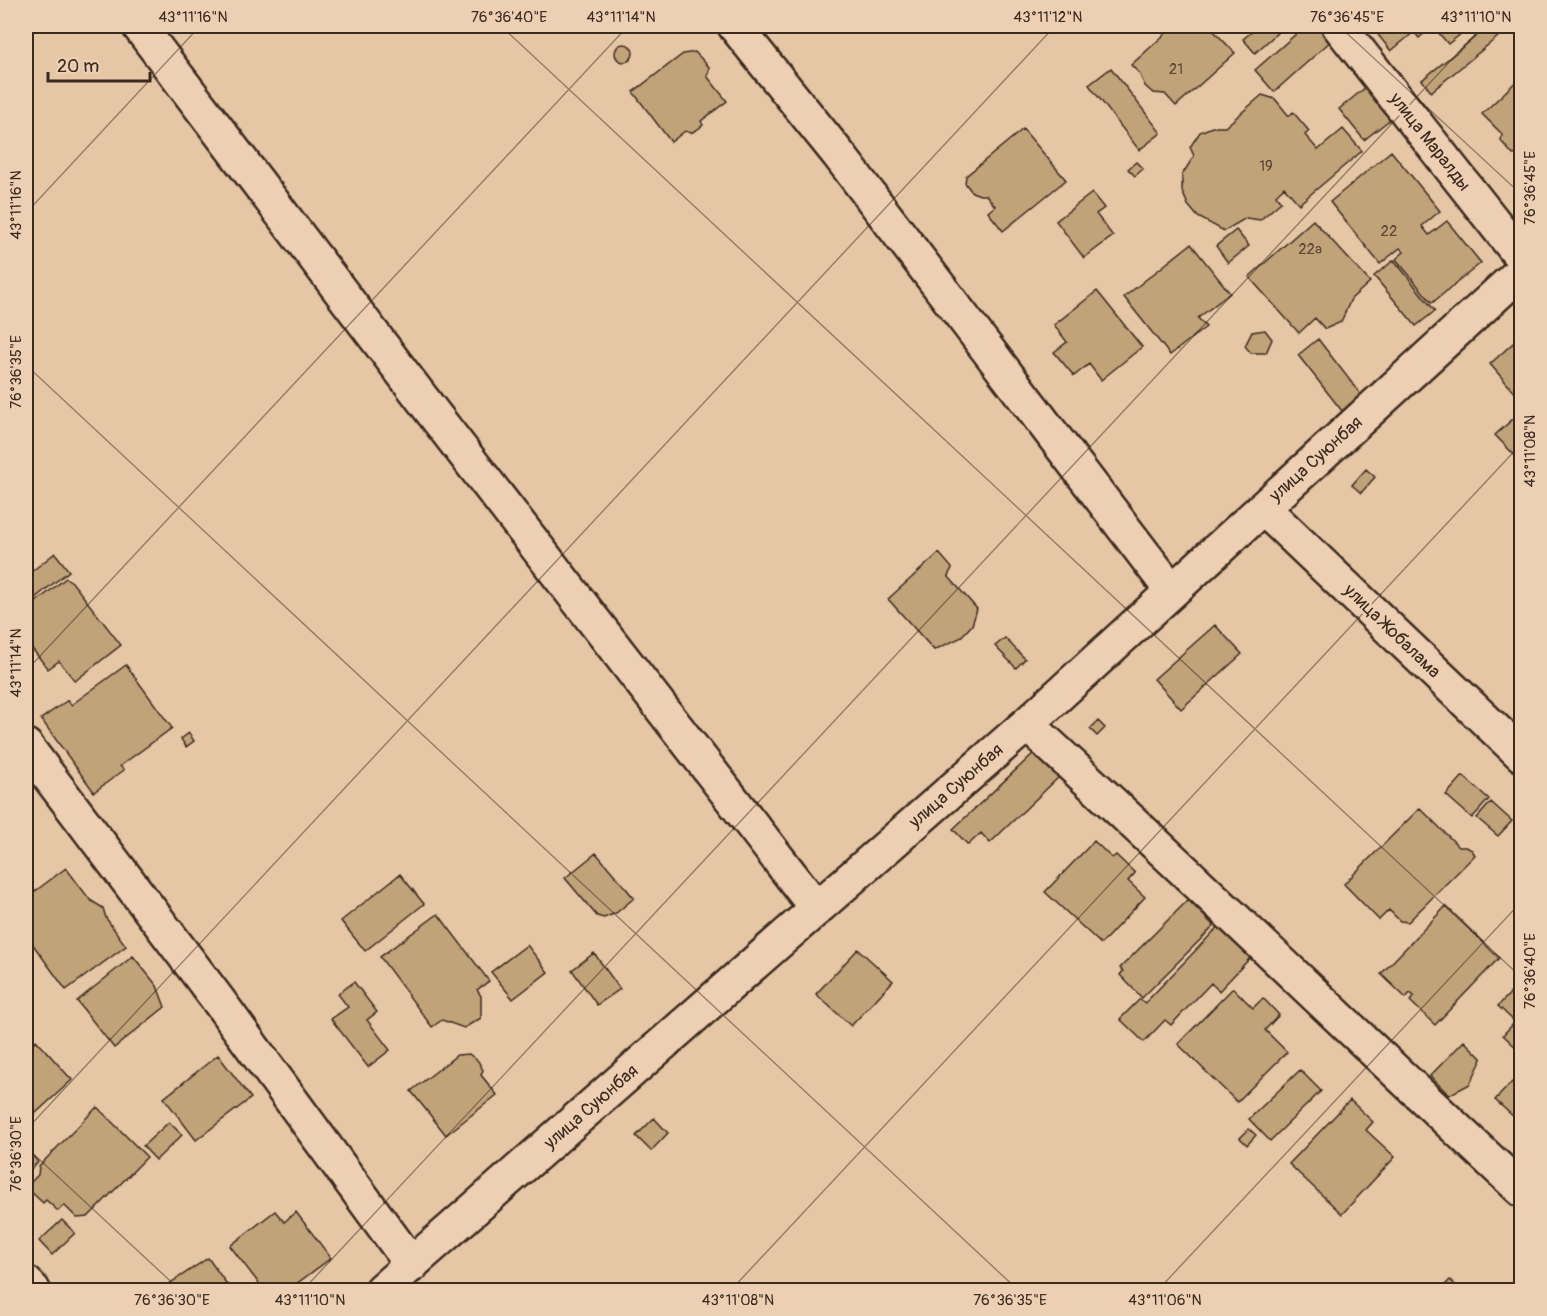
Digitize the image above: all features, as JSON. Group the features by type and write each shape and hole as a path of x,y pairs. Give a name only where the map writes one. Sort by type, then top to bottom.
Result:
{"street":[{"path":"138,26 440,422 817,909"},
{"path":"735,26 839,154 1172,591"},
{"name":"улица Маралды","path":"1339,26 1521,258"},
{"name":"улица Суюнбая","path":"382,1290 1027,724 1521,271"},
{"name":"улица Жобалама","path":"1263,508 1521,755"},
{"path":"1027,724 1216,899 1521,1191"},
{"path":"26,746 218,1000 411,1265"},
{"path":"26,1283 33,1290"}],"building":[{"path":"1174,26 1209,26 1235,53 1176,106 1165,94 1153,93 1145,86 1139,73 1131,65"},
{"path":"1259,26 1270,26 1277,33 1255,53 1243,39"},
{"path":"1305,26 1320,26 1332,40 1274,92 1255,70"},
{"path":"1371,26 1433,26 1419,38 1414,32 1391,51"},
{"path":"1433,26 1471,26 1448,44"},
{"path":"1489,26 1511,26 1431,92 1422,80"},
{"path":"624,44 630,47 633,53 630,59 624,62 618,59 615,53 618,47"},
{"path":"695,52 710,68 707,76 727,101 701,121 703,125 698,129 691,133 685,131 671,142 633,92 683,54"},
{"path":"1111,68 1161,133 1139,150 1089,85"},
{"path":"1522,76 1522,158 1518,154 1513,155 1501,141 1502,134 1482,114"},
{"path":"1366,87 1392,118 1364,140 1339,109"},
{"path":"1262,95 1275,99 1289,116 1293,112 1309,131 1305,135 1318,150 1343,129 1362,151 1299,204 1284,187 1276,195 1281,202 1260,220 1246,218 1224,231 1198,217 1188,205 1182,191 1182,175 1194,156 1190,147 1200,132 1212,127 1225,127"},
{"path":"1023,129 1066,180 1003,231 988,212 995,206 986,195 972,192 965,183 966,176"},
{"path":"1391,151 1440,211 1422,226 1429,235 1447,221 1481,263 1432,303 1396,259 1404,252 1400,248 1380,264 1330,202"},
{"path":"1136,162 1143,169 1135,176 1128,169"},
{"path":"1092,193 1104,208 1096,214 1113,236 1084,258 1056,221"},
{"path":"1313,220 1370,282 1351,299 1341,322 1325,329 1315,318 1299,333 1249,277"},
{"path":"1236,230 1249,246 1228,263 1216,246"},
{"path":"1191,244 1230,293 1198,318 1206,327 1170,355 1124,297"},
{"path":"1394,260 1435,311 1416,326 1374,276"},
{"path":"1097,291 1142,347 1101,380 1089,364 1074,376 1054,352 1067,342 1054,325"},
{"path":"1265,330 1272,339 1266,353 1251,353 1245,346 1252,332"},
{"path":"1522,335 1522,389 1516,394 1490,364"},
{"path":"1318,339 1362,396 1342,411 1298,355"},
{"path":"1522,411 1522,463 1495,435"},
{"path":"1366,469 1375,477 1361,493 1352,485"},
{"path":"55,553 69,571 26,605 26,576"},
{"path":"939,553 952,568 948,576 977,609 972,625 960,638 934,650 888,599"},
{"path":"66,578 72,582 121,645 75,681 59,661 48,669 26,641 26,610"},
{"path":"1215,625 1242,654 1181,709 1154,679"},
{"path":"1005,638 1025,659 1016,668 995,646"},
{"path":"126,665 172,728 120,766 124,770 94,792 41,719 68,700 71,705"},
{"path":"1098,721 1105,728 1097,736 1090,729"},
{"path":"189,733 194,741 186,747 181,739"},
{"path":"1035,752 1059,777 990,843 981,833 968,845 953,829"},
{"path":"1463,776 1489,799 1472,818 1446,795"},
{"path":"1491,802 1512,821 1498,836 1477,818"},
{"path":"1420,808 1459,847 1472,850 1475,855 1408,922 1400,921 1389,910 1379,920 1344,884"},
{"path":"1094,841 1112,858 1116,855 1135,873 1128,881 1145,897 1101,944 1045,892"},
{"path":"596,853 634,898 616,913 604,918 597,916 565,878"},
{"path":"66,868 90,900 103,908 106,918 126,946 66,990 26,935 26,898"},
{"path":"400,874 424,904 365,951 341,921"},
{"path":"1188,900 1214,926 1142,998 1120,975 1123,971 1120,968"},
{"path":"1446,906 1499,958 1435,1025 1410,1001 1414,996 1410,993 1406,998 1381,974"},
{"path":"438,914 489,981 477,990 481,996 481,1018 464,1028 442,1020 432,1027 380,957"},
{"path":"1219,926 1251,957 1219,991 1211,983 1171,1025 1165,1020 1144,1042 1120,1019 1140,999 1145,1003"},
{"path":"527,945 548,972 513,999 491,972"},
{"path":"858,949 893,981 851,1026 816,994"},
{"path":"594,953 620,989 597,1005 572,970"},
{"path":"133,956 157,986 165,1007 114,1048 77,1001"},
{"path":"1522,981 1522,1053 1503,1035 1515,1022 1498,1006"},
{"path":"354,982 377,1012 367,1020 390,1050 368,1067 331,1019 348,1007 338,994"},
{"path":"1233,988 1253,1008 1263,998 1279,1015 1265,1030 1287,1052 1237,1102 1178,1044"},
{"path":"36,1040 72,1080 26,1122 26,1050"},
{"path":"1464,1041 1482,1059 1470,1084 1449,1095 1430,1076"},
{"path":"469,1054 478,1061 483,1070 481,1075 497,1095 446,1135 411,1091 457,1055"},
{"path":"218,1055 251,1098 196,1140 164,1098"},
{"path":"1300,1070 1321,1091 1270,1141 1249,1119"},
{"path":"1512,1082 1522,1091 1522,1111 1515,1118 1495,1100"},
{"path":"1350,1100 1373,1122 1366,1130 1395,1157 1342,1214 1289,1164"},
{"path":"97,1107 147,1157 88,1217 77,1218 64,1205 58,1211 46,1200 43,1203 26,1187 38,1175 39,1166"},
{"path":"654,1118 668,1133 651,1151 636,1136"},
{"path":"169,1122 182,1135 156,1160 143,1146"},
{"path":"1249,1129 1256,1135 1247,1145 1240,1138"},
{"path":"27,1150 38,1162 26,1174 26,1152"},
{"path":"275,1211 284,1222 296,1212 331,1258 288,1290 264,1290 230,1246"},
{"path":"62,1220 75,1233 52,1255 39,1241"},
{"path":"208,1258 231,1290 160,1290"},
{"path":"1450,1280 1460,1289 1440,1290"}]}
